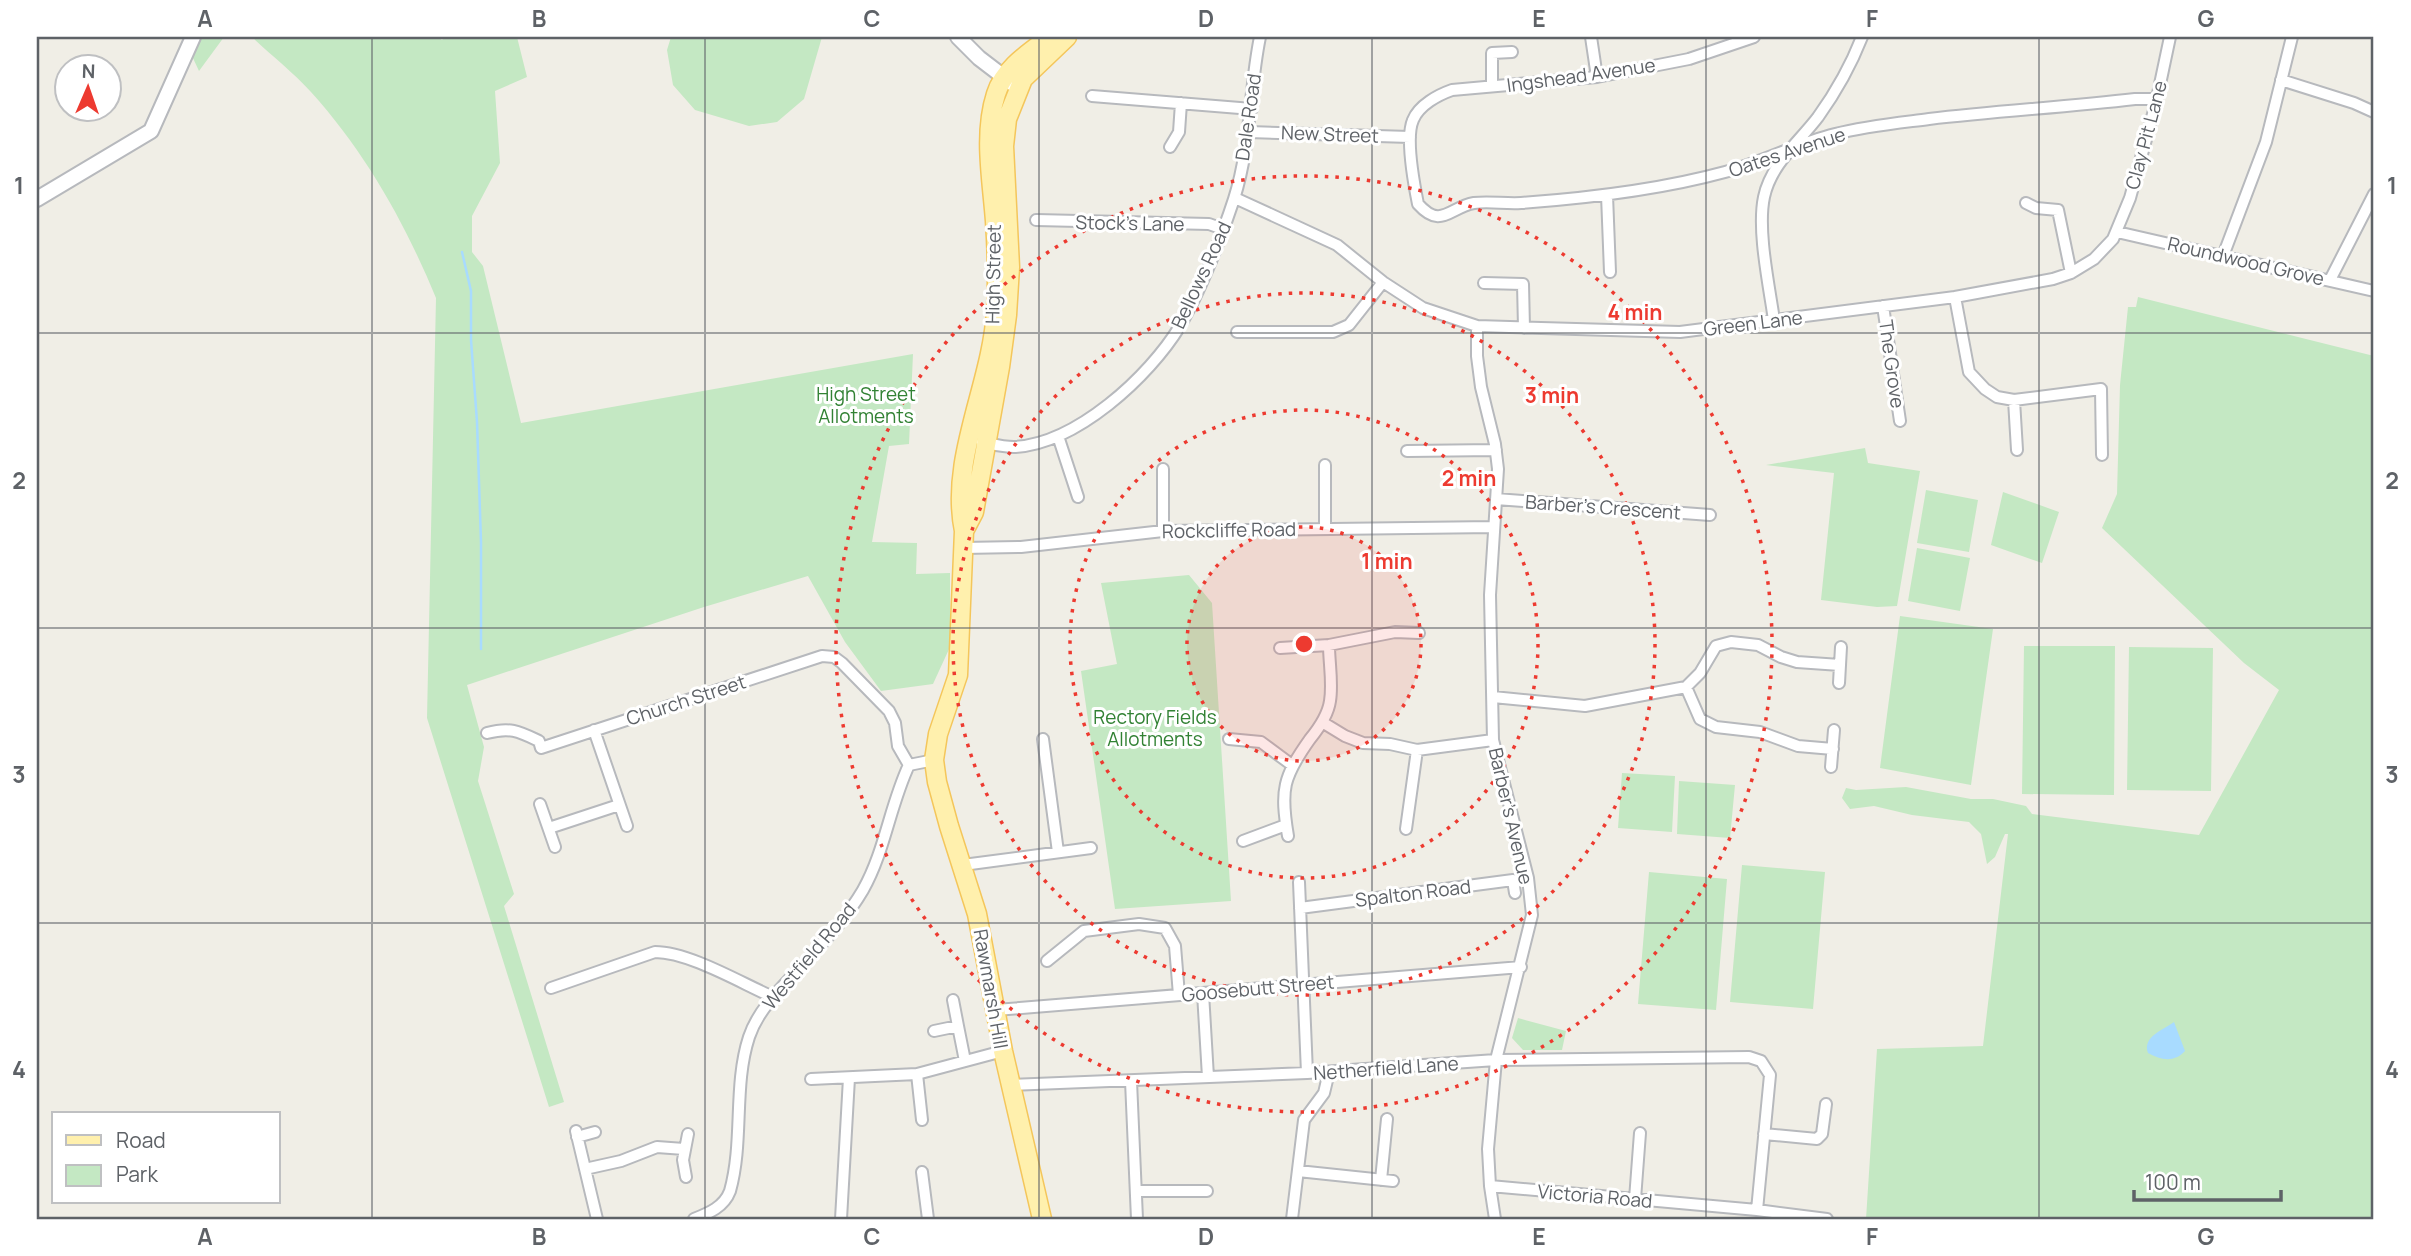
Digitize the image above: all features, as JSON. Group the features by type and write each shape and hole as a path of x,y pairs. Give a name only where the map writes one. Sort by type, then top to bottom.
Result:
{"main road":[{"name":"High Street","path":"934,760 938,734 958,675 964,540 974,512 977,441 1000,367 1007,315 1010,267 1004,146 1011,82 1024,56 1050,37"},
{"name":"High Street","path":"1011,82 1023,79 1067,37"},
{"name":"Rawmarsh Hill","path":"934,760 949,826 977,914 1010,1086 1030,1159 1042,1219"}],"street":[{"path":"37,199 151,131 193,37"},
{"path":"958,37 979,58 1011,82"},
{"name":"Dale Road","path":"1235,198 1249,132 1261,37"},
{"path":"1591,37 1597,76"},
{"name":"Ingshead Avenue","path":"1410,137 1413,118 1434,97 1452,90 1597,76 1689,59 1755,37"},
{"path":"1774,320 1762,207 1770,180 1789,151 1821,113 1852,63 1862,37"},
{"name":"Clay Pit Lane","path":"2117,232 2130,198 2157,99 2170,37"},
{"path":"2223,256 2266,142 2292,37"},
{"path":"1492,86 1492,53 1512,52"},
{"path":"2281,80 2354,103 2374,113"},
{"path":"1092,96 1252,109"},
{"name":"Oates Avenue","path":"1410,137 1418,204 1438,216 1453,213 1470,204 1540,202 1661,187 1727,172 1835,134 1888,124 1989,112 2157,99"},
{"path":"1170,147 1179,132 1181,103"},
{"name":"New Street","path":"1249,132 1410,137"},
{"path":"1607,194 1609,272"},
{"path":"2330,281 2374,194"},
{"name":"Bellows Road","path":"977,441 1013,447 1058,436 1125,390 1164,349 1191,303 1235,198"},
{"name":"Green Lane","path":"1235,198 1337,244 1382,282 1423,308 1477,326 1524,328 1680,332 1955,297 2053,279 2071,273 2094,259 2117,232"},
{"path":"2026,203 2036,208 2058,210 2071,273"},
{"name":"Stock's Lane","path":"1036,220 1209,224 1223,229"},
{"name":"Roundwood Grove","path":"2117,232 2374,290"},
{"path":"1237,332 1324,333 1342,329 1349,325 1382,282"},
{"path":"1484,283 1523,284 1524,328"},
{"path":"1955,297 1969,372 1997,397 2014,400 2101,389 2102,455"},
{"name":"The Grove","path":"1883,306 1900,421"},
{"name":"Barber's Avenue","path":"1477,326 1481,387 1498,469 1490,595 1493,740 1528,878 1532,915 1496,1060 1488,1149 1495,1219"},
{"path":"2014,400 2017,450"},
{"path":"1058,436 1078,497"},
{"path":"1407,451 1496,450"},
{"path":"1325,465 1325,529"},
{"path":"1163,469 1163,531"},
{"name":"Barber's Crescent","path":"1496,499 1710,515"},
{"name":"Rockcliffe Road","path":"964,540 1021,547 1163,531 1494,527"},
{"path":"1280,648 1329,645 1395,632 1419,633"},
{"path":"1493,697 1585,706 1686,687 1700,673 1716,646 1731,642 1758,645 1797,662 1840,666"},
{"path":"1244,841 1287,831 1284,786 1292,765 1322,722 1330,701 1329,645"},
{"path":"1839,683 1841,647"},
{"name":"Church Street","path":"487,733 503,729 518,731 539,741 541,748 822,656 834,657 842,663 889,711 895,723 898,746 909,765"},
{"path":"1686,687 1700,719 1716,727 1760,732 1798,746 1833,749"},
{"path":"1322,722 1363,743 1390,744 1417,750 1493,740"},
{"path":"594,730 627,826"},
{"path":"1831,767 1834,730"},
{"path":"1043,739 1058,852"},
{"path":"1229,739 1261,743 1292,765"},
{"path":"1406,829 1417,750"},
{"path":"909,765 934,760"},
{"name":"Westfield Road","path":"694,1219 717,1208 730,1191 748,1039 758,1018 773,997 828,937 863,890 882,847 909,765"},
{"path":"540,804 555,847"},
{"path":"549,828 619,805"},
{"path":"963,865 1091,848"},
{"name":"Spalton Road","path":"1300,908 1513,880 1515,893"},
{"path":"1299,882 1307,1073"},
{"path":"1047,961 1084,931 1139,923 1165,928 1175,946 1179,995"},
{"path":"551,988 655,952 666,952 698,963 773,997"},
{"name":"Goosebutt Street","path":"996,1010 1521,967"},
{"path":"1203,993 1208,1077"},
{"path":"953,1000 965,1061"},
{"path":"934,1031 958,1026"},
{"path":"811,1079 917,1074 1003,1051"},
{"name":"Netherfield Lane","path":"1010,1086 1329,1072 1496,1060 1749,1058 1761,1061 1770,1075 1764,1134"},
{"path":"1292,1219 1304,1120 1324,1093 1329,1072"},
{"path":"917,1074 921,1114 933,1110"},
{"path":"841,1219 849,1077"},
{"path":"1131,1081 1137,1219"},
{"path":"1757,1210 1764,1134 1817,1139 1822,1134 1826,1104"},
{"path":"1381,1180 1387,1119"},
{"path":"595,1132 577,1134 597,1219"},
{"path":"1635,1199 1640,1133"},
{"path":"686,1177 684,1149 688,1134"},
{"path":"585,1169 621,1161 657,1147 684,1149"},
{"path":"1297,1171 1393,1181"},
{"path":"922,1172 928,1219"},
{"name":"Victoria Road","path":"1490,1186 1757,1210 1826,1219"},
{"path":"1136,1191 1207,1191"}],"green space":[{"path":"202,37 224,37 199,71 192,56"},
{"name":"High Street Allotments","path":"252,37 438,37 442,40 445,37 517,37 527,77 495,91 500,163 472,216 472,252 483,266 521,423 913,354 909,444 889,446 872,542 917,543 916,574 950,573 950,647 933,684 881,691 845,642 808,576 704,607 467,685 484,747 478,781 514,894 504,906 564,1102 549,1107 427,718 436,298 411,243 367,164 331,115 304,85"},
{"path":"671,37 822,37 804,99 777,122 749,126 695,110 673,85 667,50"},
{"path":"2138,297 2374,356 2374,1219 1866,1219 1877,1049 1983,1046 2008,834 2005,834 1995,857 1987,864 1981,834 1969,822 1912,815 1874,806 1850,809 1842,798 1846,788 1856,790 1906,787 2026,806 2032,814 2199,835 2279,690 2244,663 2102,528 2117,494 2120,385 2128,307 2136,307"},
{"path":"1865,448 1868,463 1920,471 1897,606 1877,607 1821,600 1834,473 1766,465"},
{"path":"1926,490 1978,500 1969,552 1917,543"},
{"path":"2003,492 2059,512 2042,563 1991,545"},
{"path":"1917,548 1970,558 1960,611 1908,601"},
{"name":"Rectory Fields Allotments","path":"1189,575 1212,603 1231,901 1115,909 1081,671 1117,664 1101,583"},
{"path":"1900,616 1993,629 1971,785 1880,768"},
{"path":"2024,646 2115,646 2114,795 2022,794"},
{"path":"2129,647 2213,648 2211,791 2127,790"},
{"path":"1622,773 1675,776 1672,832 1618,828"},
{"path":"1679,781 1735,785 1730,838 1677,834"},
{"path":"1742,865 1825,872 1813,1009 1730,1002"},
{"path":"1649,872 1727,879 1716,1010 1638,1004"},
{"path":"1518,1018 1566,1031 1562,1050 1523,1050 1512,1038"}],"water":[{"path":"2174,1022 2185,1051 2167,1059 2148,1053 2147,1047 2151,1038"}],"waterway":[{"path":"462,252 471,291 481,542 481,649"}]}
